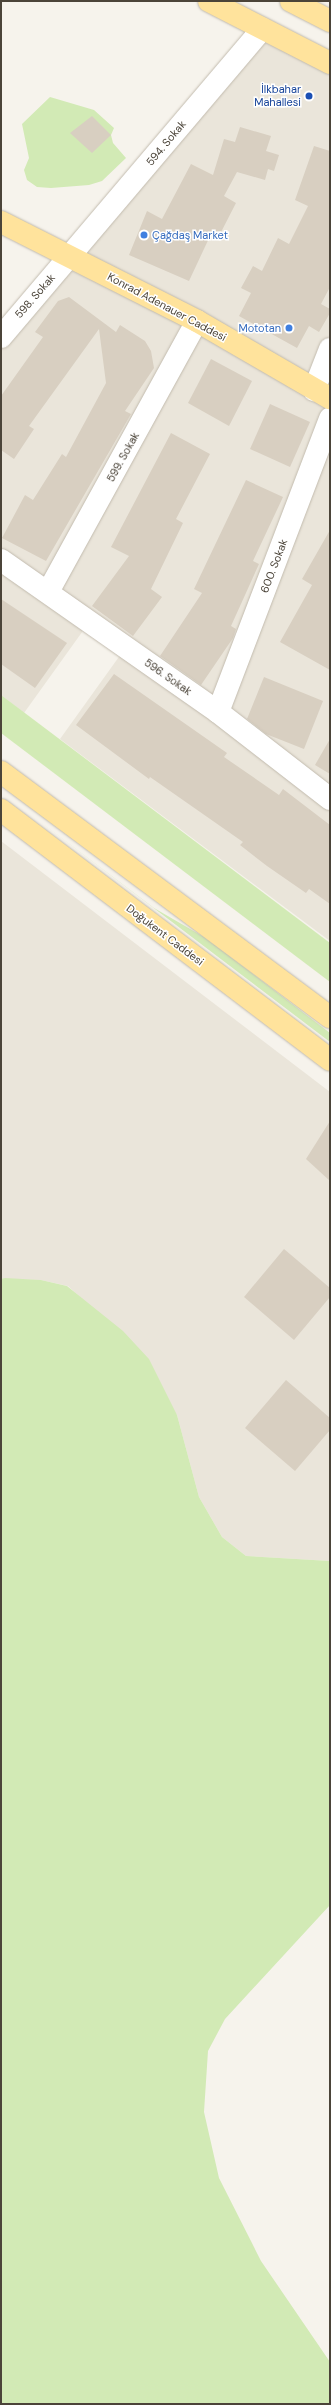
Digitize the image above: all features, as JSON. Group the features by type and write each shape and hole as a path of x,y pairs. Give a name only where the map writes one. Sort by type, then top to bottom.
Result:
{"main road":[{"path":"209,1 330,63"},
{"path":"291,1 330,20"},
{"name":"Konrad Adenauer Caddesi","path":"1,222 197,321 322,394"},
{"path":"1,772 330,1017"},
{"name":"Doğukent Caddesi","path":"1,810 330,1060"}],"street":[{"name":"594. Sokak","path":"70,256 262,29"},
{"name":"598. Sokak","path":"2,335 70,256"},
{"name":"599. Sokak","path":"48,592 197,321"},
{"path":"322,394 330,350"},
{"name":"600. Sokak","path":"218,712 330,419"},
{"name":"596. Sokak","path":"1,560 218,712 330,799"}],"shaded area":[{"path":"262,29 330,63 330,941 60,739 126,647 90,621 24,713 1,695 1,333"},
{"path":"1,841 330,1092 330,1561 246,1556 222,1537 199,1497 177,1415 93,1309 68,1286 41,1280 1,1279"}],"green space":[{"path":"50,97 94,110 114,128 111,135 113,143 126,158 102,181 89,185 51,188 37,187 27,180 24,170 29,158 22,124"},
{"path":"1,695 330,943 330,982 1,733"},
{"path":"26,811 154,908 204,937 232,958 330,1033 330,1042"},
{"path":"1,1279 41,1280 67,1286 123,1331 149,1359 177,1415 199,1497 222,1537 246,1556 330,1561 330,1905 225,2019 208,2051 204,2112 219,2178 261,2261 330,2362 330,2404 1,2404"}],"building":[{"path":"92,116 111,135 92,153 70,133"},
{"path":"240,127 271,136 266,151 279,155 274,171 268,169 265,180 237,172 224,196 236,203 218,238 211,234 189,281 129,255 147,211 162,219 191,164 213,175 224,139 235,142"},
{"path":"314,146 330,151 330,287 321,304 330,309 330,313 319,332 309,326 297,348 239,316 251,293 241,288 253,266 262,271 278,238 289,244 308,206 295,200"},
{"path":"69,297 116,332 120,325 145,341 151,351 154,368 125,411 131,414 46,561 2,538 25,495 33,500 62,454 66,457 106,383 99,329 29,426 34,429 14,459 1,450 1,396 43,337 35,332 58,301"},
{"path":"211,359 252,381 229,426 188,403"},
{"path":"270,404 310,422 290,467 250,449"},
{"path":"171,433 210,454 176,519 183,523 151,589 162,597 133,636 92,606 129,556 111,547"},
{"path":"246,480 283,497 253,561 259,564 231,626 236,629 233,638 201,685 160,656 202,593 194,589"},
{"path":"330,530 330,670 280,642 312,585 302,579"},
{"path":"1,599 67,643 35,688 1,664"},
{"path":"114,674 227,753 224,757 279,795 283,789 330,825 330,904 309,889 306,893 267,866 240,845 243,842 150,777 149,779 76,725"},
{"path":"264,677 323,701 304,749 266,734 247,719"},
{"path":"330,739 330,774 315,765"},
{"path":"330,1121 330,1181 306,1159"},
{"path":"284,1249 330,1288 330,1297 294,1340 244,1297"},
{"path":"286,1380 330,1418 330,1430 295,1471 245,1428"}],"place":[{"name":"İlkbahar Mahallesi","path":"309,96"},
{"name":"Çağdaş Market","path":"144,235"},
{"name":"Mototan","path":"289,328"}]}
